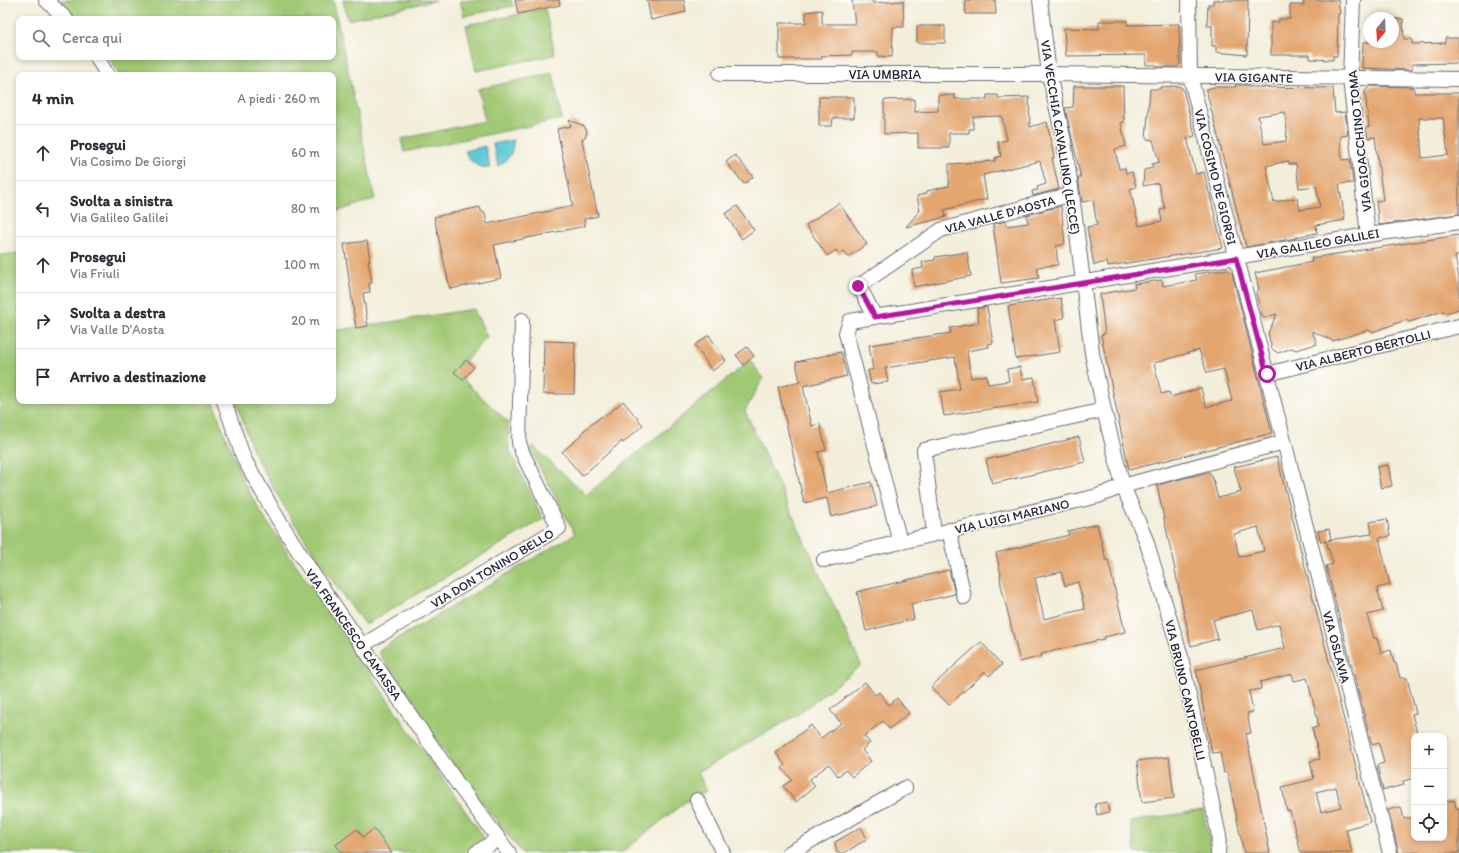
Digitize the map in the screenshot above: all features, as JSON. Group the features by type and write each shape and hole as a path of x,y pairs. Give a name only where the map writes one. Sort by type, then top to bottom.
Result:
{"street":[{"path":"46,0 63,16"},
{"name":"VIA VECCHIA CAVALLINO (LECCE)","path":"1040,0 1049,74 1064,141 1072,194 1092,353 1104,410 1123,486"},
{"name":"VIA COSIMO DE GIORGI","path":"1190,0 1190,76 1284,442"},
{"name":"VIA GIOACCHINO TOMA","path":"1353,0 1350,79 1368,235"},
{"path":"99,60 105,72"},
{"name":"VIA UMBRIA","path":"720,74 1049,74"},
{"name":"VIA GIGANTE","path":"1049,74 1350,79 1459,79"},
{"name":"VIA VALLE D'AOSTA","path":"875,317 858,286 941,230 1072,194"},
{"name":"VIA GALILEO GALILEI","path":"900,542 846,333 850,321 1368,235 1459,222"},
{"name":"VIA DON TONINO BELLO","path":"363,645 558,528 519,443 522,320"},
{"name":"VIA ALBERTO BERTOLLI","path":"1267,374 1459,326"},
{"name":"VIA FRANCESCO CAMASSA","path":"225,404 244,459 275,514 316,579 460,787 509,853"},
{"path":"934,533 924,450 1104,410"},
{"name":"VIA LUIGI MARIANO","path":"824,560 934,533 1098,496 1123,486 1284,442"},
{"name":"VIA OSLAVIA","path":"1284,442 1390,853"},
{"name":"VIA BRUNO CANTOBELLI","path":"1123,486 1146,540 1180,653 1219,836 1218,853"},
{"path":"949,530 964,597"},
{"path":"790,853 905,788"},
{"path":"697,800 723,853"},
{"path":"476,853 498,839"}],"green space":[{"path":"59,0 333,0 375,199 336,212 336,72 117,72 111,60 336,60 336,16 75,16"},
{"path":"343,0 437,0 348,20"},
{"path":"460,0 511,0 513,6 464,16"},
{"path":"545,9 555,55 476,71 466,25"},
{"path":"553,73 562,119 404,152 401,139 485,121 478,89"},
{"path":"16,253 16,404 214,404 244,483 265,519 405,725 485,839 463,853 0,853 0,255"},
{"path":"474,309 487,337 455,372 508,422 509,449 543,519 365,625 338,589 289,515 254,454 237,404 336,404 336,331"},
{"path":"750,360 763,378 745,411 861,665 797,715 698,772 707,791 685,802 621,853 522,853 465,782 379,653 380,649 575,534 531,451 533,446 586,495"},
{"path":"1203,810 1212,853 1135,853 1130,822"}],"water":[{"path":"513,140 510,156 505,162 498,166 493,144"},
{"path":"485,146 490,168 474,164 465,151"}],"building":[{"path":"515,0 559,0 560,5 518,14"},
{"path":"647,0 684,0 686,12 651,20"},
{"path":"852,0 872,0 873,3 903,1 904,27 893,27 892,57 878,56 878,52 852,52 852,55 822,56 822,59 779,59 779,23 806,23 806,12 822,10 822,24 855,24"},
{"path":"965,0 995,0 996,14 966,14"},
{"path":"1213,0 1248,0 1247,55 1216,52 1216,46 1212,46 1212,26 1207,26 1208,4 1213,4"},
{"path":"1303,0 1338,0 1340,14 1338,14 1337,56 1333,56 1333,60 1310,59 1310,55 1271,55 1271,22 1279,22 1279,19 1290,19 1290,5 1304,5"},
{"path":"1399,19 1403,19 1404,39 1412,39 1412,44 1445,43 1445,38 1459,38 1459,63 1412,64 1412,70 1362,68 1363,42 1363,48 1399,48"},
{"path":"1099,21 1127,21 1127,25 1179,24 1180,64 1177,67 1157,67 1157,65 1146,65 1146,55 1066,56 1064,28 1099,29"},
{"path":"917,26 945,26 945,43 917,43"},
{"path":"1235,85 1249,85 1249,87 1333,88 1335,113 1345,112 1348,135 1340,136 1342,160 1350,159 1353,183 1339,184 1345,220 1316,225 1317,233 1246,247 1206,89 1215,87 1236,87","holes":["1285,112 1287,131 1286,141 1264,144 1258,116","1288,161 1289,164 1296,164 1299,188 1316,186 1320,207 1300,210 1297,198 1274,202 1266,166"]},
{"path":"1074,86 1123,86 1124,122 1121,123 1126,146 1115,149 1119,169 1125,168 1126,173 1132,172 1136,187 1130,189 1139,226 1162,221 1160,210 1165,209 1158,183 1143,186 1144,170 1153,168 1152,164 1159,162 1153,140 1146,139 1150,89 1179,86 1183,89 1195,136 1187,138 1196,174 1204,172 1223,248 1108,266 1107,262 1094,265 1087,227 1097,225 1093,200 1082,202 1078,178 1081,178 1065,108 1073,107"},
{"path":"1370,86 1412,87 1414,88 1414,93 1459,93 1459,214 1379,225 1376,201 1383,200 1375,137 1368,138 1366,127 1369,127 1365,91","holes":["1419,118 1443,118 1448,155 1422,158"]},
{"path":"938,95 955,95 955,99 987,99 987,95 998,95 998,98 1029,97 1030,127 1047,122 1054,158 1052,158 1059,189 1033,196 1032,191 1038,190 1037,187 1046,184 1040,161 983,175 987,199 944,210 946,217 906,227 920,210 917,196 927,193 927,191 949,186 949,164 995,161 995,158 1001,156 998,142 1007,140 1002,116 973,117 973,129 969,129 969,133 949,133 949,148 918,148 918,133 884,134 884,100 914,99 915,112 938,111"},
{"path":"819,97 854,97 854,118 833,118 832,126 819,126"},
{"path":"569,120 584,126 587,131 586,136 582,140 598,216 584,219 585,226 494,245 501,278 450,289 434,217 480,207 481,211 485,213 487,224 573,206 557,129 571,126"},
{"path":"735,155 753,177 744,184 726,162"},
{"path":"839,203 867,244 848,257 844,251 838,254 836,250 827,256 806,225"},
{"path":"737,206 754,230 742,239 725,214"},
{"path":"1061,206 1065,244 1056,246 1058,265 1037,267 1039,278 1001,283 993,224 1006,221 1006,226 1028,223 1027,215"},
{"path":"1459,235 1459,256 1455,256 1459,278 1459,309 1446,313 1443,311 1409,322 1406,320 1372,332 1368,330 1333,341 1312,331 1317,344 1296,350 1292,348 1278,353 1272,349 1268,333 1277,314 1263,318 1256,293 1259,289 1255,273 1312,262 1311,258"},
{"path":"367,241 370,260 368,260 372,283 369,283 370,292 363,293 368,326 356,328 344,244"},
{"path":"967,252 971,276 914,287 912,270 923,268 922,262 935,260 935,257"},
{"path":"1227,269 1232,273 1272,433 1129,470 1101,335 1105,334 1100,294 1135,288 1134,284 1162,280 1163,286 1197,280 1195,274","holes":["1199,350 1207,373 1224,369 1232,401 1206,407 1201,388 1171,397 1169,392 1161,394 1154,363"]},
{"path":"1061,298 1064,318 1055,320 1060,352 1016,359 1008,306"},
{"path":"987,307 993,343 988,344 989,347 967,351 971,378 986,375 988,384 1009,381 1007,369 1020,367 1022,379 1034,377 1038,402 944,416 940,392 960,389 955,357 885,368 888,382 871,384 868,370 873,370 869,345 951,333 950,328 979,323 977,309"},
{"path":"709,335 726,361 712,371 695,345"},
{"path":"544,341 575,342 574,394 543,394"},
{"path":"747,347 754,356 744,365 736,355"},
{"path":"841,352 847,376 803,386 812,426 820,424 826,450 818,452 827,493 871,482 877,506 831,517 827,498 804,503 778,387 800,382 796,362"},
{"path":"466,360 474,367 463,380 454,372"},
{"path":"623,401 643,425 582,476 562,452 582,435 581,433 602,416 603,418"},
{"path":"1079,437 1085,462 992,484 986,460"},
{"path":"1277,457 1370,822 1346,829 1352,853 1301,853 1290,811 1287,811 1282,787 1314,779 1310,761 1320,759 1312,728 1318,727 1317,717 1307,678 1294,681 1292,674 1260,682 1261,689 1249,691 1253,712 1247,713 1251,733 1246,734 1270,853 1244,853 1227,772 1224,773 1220,752 1212,753 1196,670 1285,648 1279,624 1258,630 1253,610 1213,620 1218,639 1191,646 1157,485 1209,472 1212,476 1218,498 1241,492 1234,467","holes":["1258,527 1264,551 1239,557 1234,534","1336,787 1341,807 1321,812 1316,792"]},
{"path":"1388,465 1392,486 1381,488 1377,467"},
{"path":"1387,519 1390,536 1379,538 1390,585 1377,588 1383,611 1367,615 1374,638 1377,638 1381,653 1391,650 1400,678 1407,678 1416,713 1412,714 1417,733 1411,733 1411,779 1403,781 1404,785 1383,790 1377,765 1384,763 1379,743 1372,745 1326,566 1333,564 1326,541 1321,542 1318,531 1329,529 1331,540 1372,534 1370,522"},
{"path":"1097,524 1106,560 1108,560 1125,632 1104,637 1104,639 1041,654 1042,656 1020,662 1001,585 1001,575 996,553 1069,535 1068,531","holes":["1061,572 1065,586 1078,582 1085,609 1044,619 1035,578"]},
{"path":"949,570 955,594 911,604 914,619 866,631 857,592"},
{"path":"981,642 1002,665 989,676 985,672 949,705 931,687"},
{"path":"865,682 875,695 879,692 889,705 897,698 909,713 889,729 883,721 864,736 870,743 862,750 871,761 852,777 846,770 838,776 829,764 810,779 815,786 796,802 783,786 792,780 782,768 785,765 776,753 811,725 821,738 841,723 830,710"},
{"path":"1169,757 1174,798 1142,802 1137,761"},
{"path":"1454,800 1456,808 1459,808 1459,853 1399,853 1388,810 1401,807 1404,819 1411,818 1411,841 1447,841 1447,801"},
{"path":"1107,802 1109,812 1097,815 1095,804"},
{"path":"861,827 867,839 844,853 837,853 835,842"},
{"path":"357,829 363,837 374,829 392,853 342,853 336,845"}],"route":[{"path":"858,286 875,317 1236,258 1267,374"}]}
